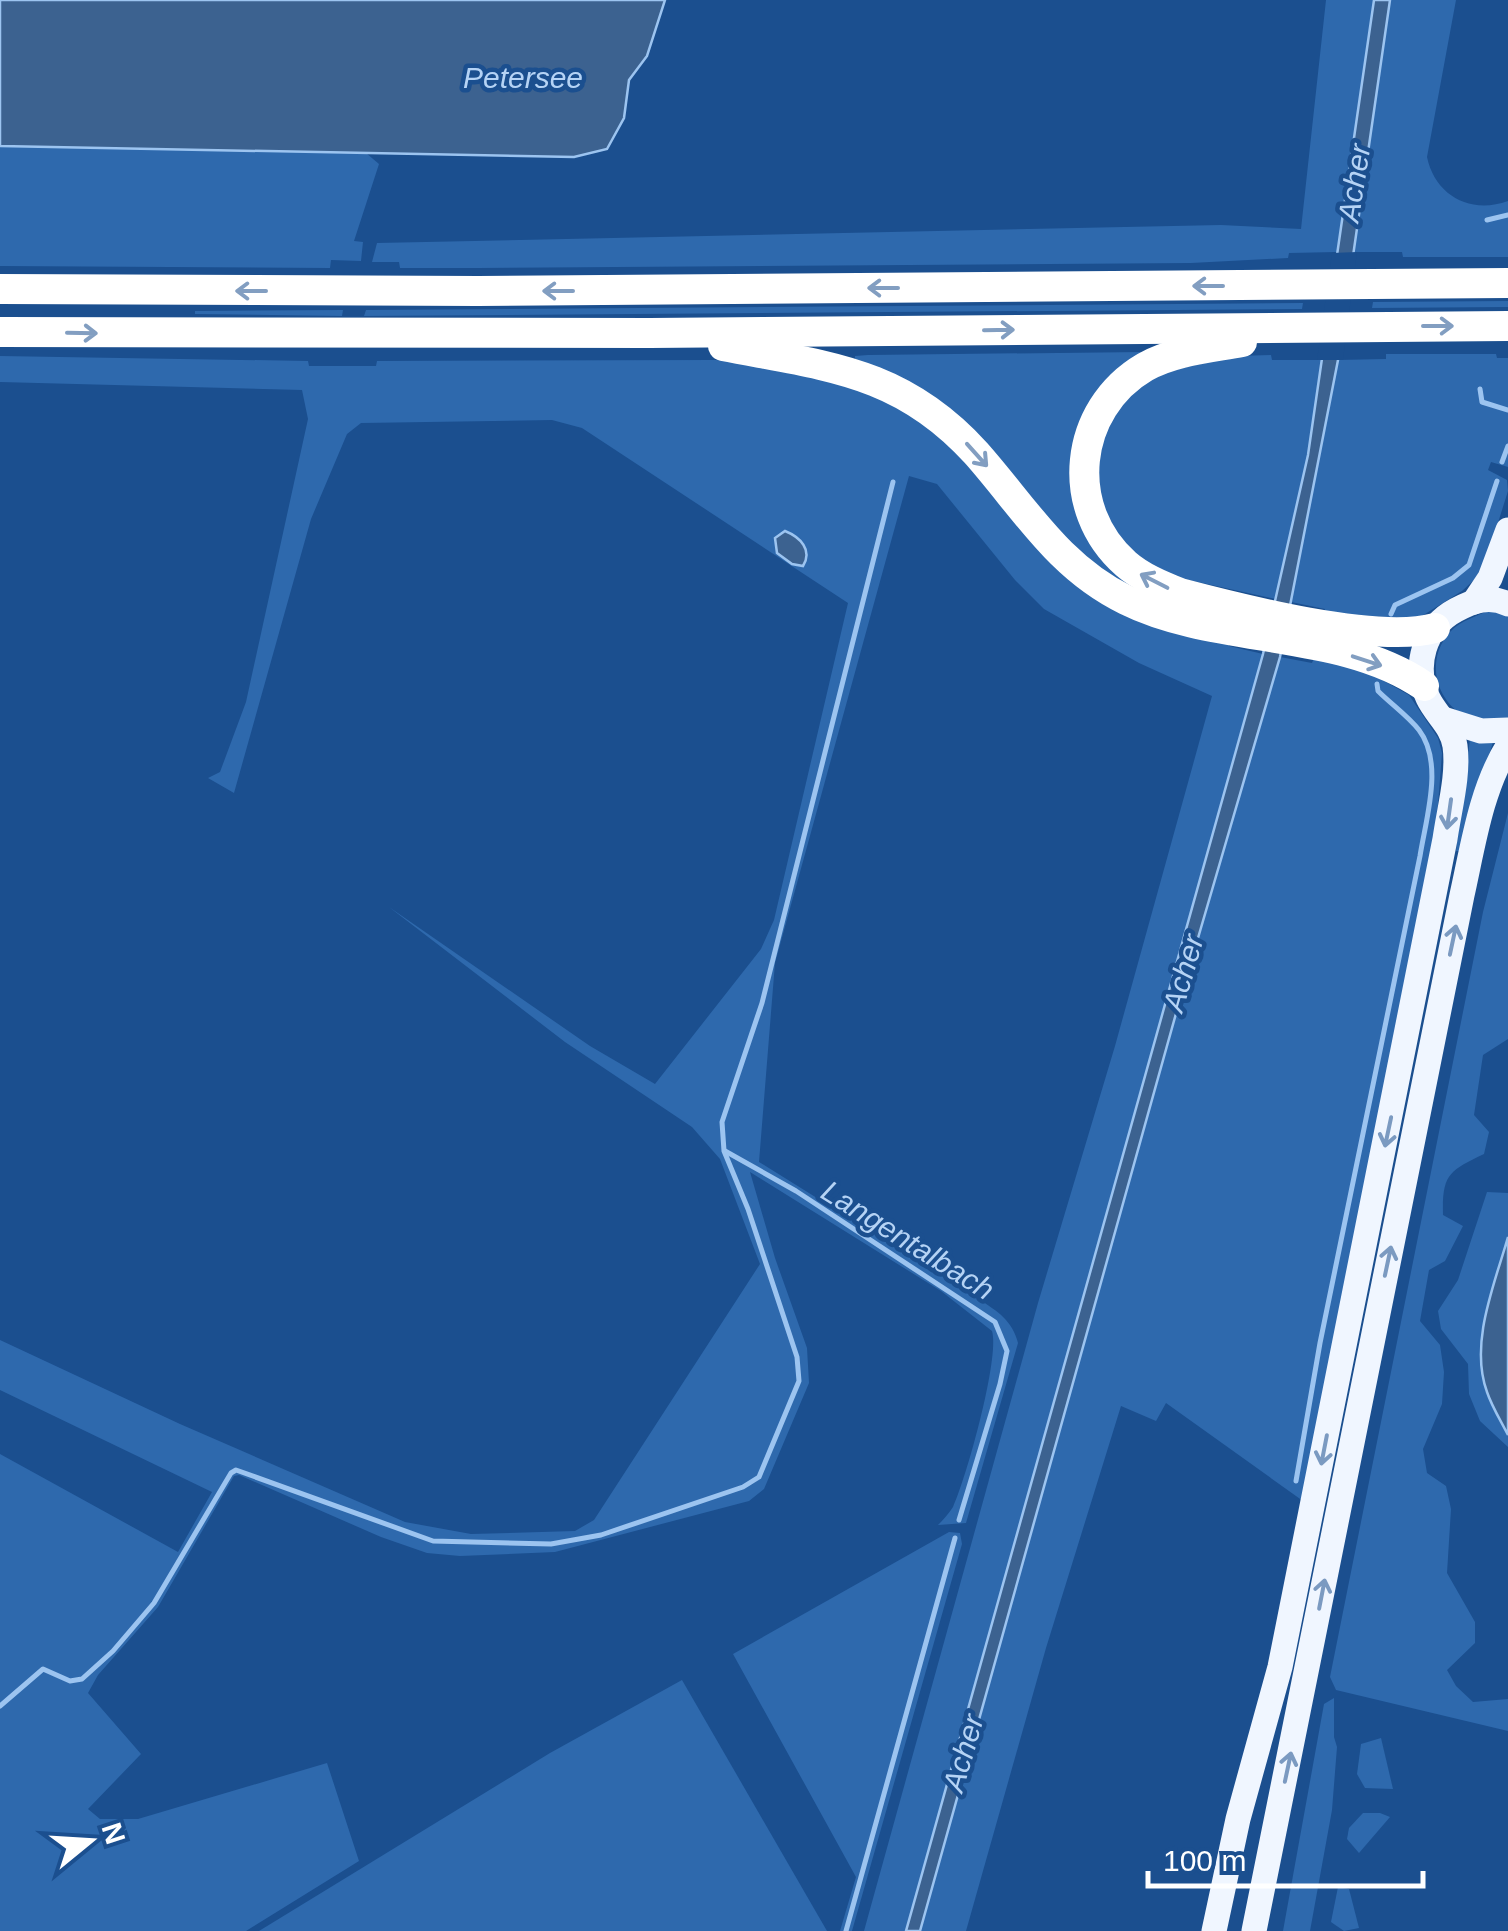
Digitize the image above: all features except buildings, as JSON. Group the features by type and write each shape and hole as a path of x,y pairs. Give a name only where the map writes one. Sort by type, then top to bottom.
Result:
{"highway":[{"path":"0,289 498,291 1508,283"},
{"path":"0,332 656,333 1508,326"},
{"path":"1245,620 1148,579 1122,560 1102,536 1089,510 1083,481 1085,451 1095,420 1106,402 1147,366 1188,352 1303,328"},
{"path":"656,333 818,362 864,375 896,390 958,434 1051,546 1089,580 1142,608 1245,620 1309,633 1416,632 1435,628"},
{"path":"1309,633 1424,686"}],"main road":[{"path":"1474,602 1490,578 1508,530"},
{"path":"1214,1931 1238,1819 1284,1648 1445,840 1456,748 1424,686 1424,646 1451,613 1474,602 1495,599 1508,604"},
{"path":"1443,720 1481,731 1508,730"},
{"path":"1254,1931 1472,852 1487,796 1508,746"}],"shaded area":[{"path":"1326,0 1374,0 1337,252 1191,263 400,268 399,262 372,262 377,243 1221,225 1301,229"},
{"path":"1390,0 1456,0 1427,157 1438,182 1456,198 1480,205 1508,201 1508,257 1403,257 1402,252 1352,252"},
{"path":"0,146 366,153 379,164 354,241 363,242 361,261 331,260 330,268 0,266"},
{"path":"1508,301 1508,307 1372,308 1373,302"},
{"path":"1303,303 1302,309 364,316 366,310"},
{"path":"343,310 342,316 195,314 195,311"},
{"path":"1143,352 1076,460 1132,578 1124,588 855,363 855,356 868,355"},
{"path":"1386,354 1496,354 1497,358 1508,358 1508,467 1491,462 1488,470 1507,480 1508,491 1485,564 1462,591 1417,619 1324,613 1325,609 1291,602 1338,360 1386,359"},
{"path":"1271,355 1272,360 1322,360 1308,455 1276,599 1152,572 1100,517 1098,432 1143,377 1237,356"},
{"path":"0,356 308,361 309,366 376,366 377,361 716,360 817,370 919,412 1041,547 1229,641 1229,646 1263,654 906,1931 864,1931 1212,696 1139,663 1044,609 1015,580 937,484 909,476 775,963 759,1162 979,1299 1012,1328 1018,1343 966,1523 938,1525 953,1507 973,1446 987,1391 992,1331 941,1291 750,1172 807,1348 809,1383 764,1489 749,1501 555,1552 460,1556 427,1553 381,1537 234,1476 158,1607 98,1675 88,1693 141,1754 88,1809 100,1819 138,1819 327,1763 359,1861 246,1931 0,1931 0,1454 178,1552 212,1492 0,1390 0,1340 405,1522 471,1534 575,1531 594,1520 760,1264 720,1159 692,1127 565,1042 389,907 590,1046 655,1084 761,949 774,920 848,603 582,428 552,420 361,423 347,434 311,519 234,793 208,778 220,772 246,702 308,419 302,390 0,382"},
{"path":"1492,609 1508,613 1508,720 1487,723 1456,710 1446,700 1436,673 1441,645 1450,632"},
{"path":"1280,657 1312,663 1314,658 1366,671 1409,695 1438,738 1442,753 1436,830 1303,1501 1166,1403 1156,1421 1121,1406 1046,1648 966,1931 920,1931 1177,1010"},
{"path":"1470,739 1493,742 1460,851 1456,851"},
{"path":"1508,813 1508,1039 1483,1055 1474,1115 1489,1132 1484,1154 1455,1170 1446,1182 1443,1215 1463,1226 1445,1261 1429,1270 1420,1321 1440,1345 1444,1372 1442,1404 1423,1449 1427,1473 1446,1486 1451,1509 1447,1573 1475,1622 1475,1643 1447,1670 1456,1686 1473,1702 1508,1699 1508,1731 1336,1690 1330,1677 1483,912"},
{"path":"1487,1192 1508,1193 1508,1237 1485,1315 1485,1390 1508,1435 1508,1447 1480,1421 1469,1394 1468,1364 1441,1329 1438,1311 1458,1280"},
{"path":"949,1532 960,1533 962,1544 852,1931 840,1931 856,1877 733,1654"},
{"path":"682,1680 827,1931 259,1931 550,1753"},
{"path":"1334,1698 1337,1747 1332,1810 1310,1931 1283,1931 1324,1704"},
{"path":"1381,1738 1393,1789 1365,1788 1357,1774 1361,1744"},
{"path":"1363,1813 1390,1817 1359,1853 1347,1839 1349,1828"},
{"path":"1338,1887 1349,1889 1359,1928 1344,1931 1331,1922"}],"water":[{"name":"Petersee","path":"0,0 665,0 647,56 629,80 624,118 607,149 574,157 0,146"},
{"name":"Acher","path":"1374,0 1390,0 1338,360 1280,657 1177,1010 920,1931 906,1931 1263,654 1308,455"},
{"path":"785,531 803,545 807,555 803,566 792,564 777,553 775,538"},
{"path":"1508,1237 1508,1435 1487,1392 1481,1354 1486,1313"}],"pier":[{"path":"1357,252 1343,360 1317,360 1332,253"}],"waterway":[{"path":"1487,220 1508,215"},
{"path":"1480,389 1482,402 1508,410"},
{"path":"1502,462 1508,446"},
{"path":"1391,614 1395,605 1453,578 1469,565 1497,481"},
{"path":"0,1706 43,1669 70,1681 82,1679 113,1651 154,1603 236,1470 433,1541 551,1544 601,1535 743,1487 759,1477 799,1381 797,1357 748,1209 724,1151 722,1122 762,1003 893,482"},
{"path":"1296,1481 1431,791 1431,758 1426,743 1415,725 1378,691 1377,684"},
{"name":"Langentalbach","path":"725,1151 796,1191 995,1322 1007,1351 959,1520"},
{"name":"Langentalbach","path":"846,1931 955,1538"}]}
